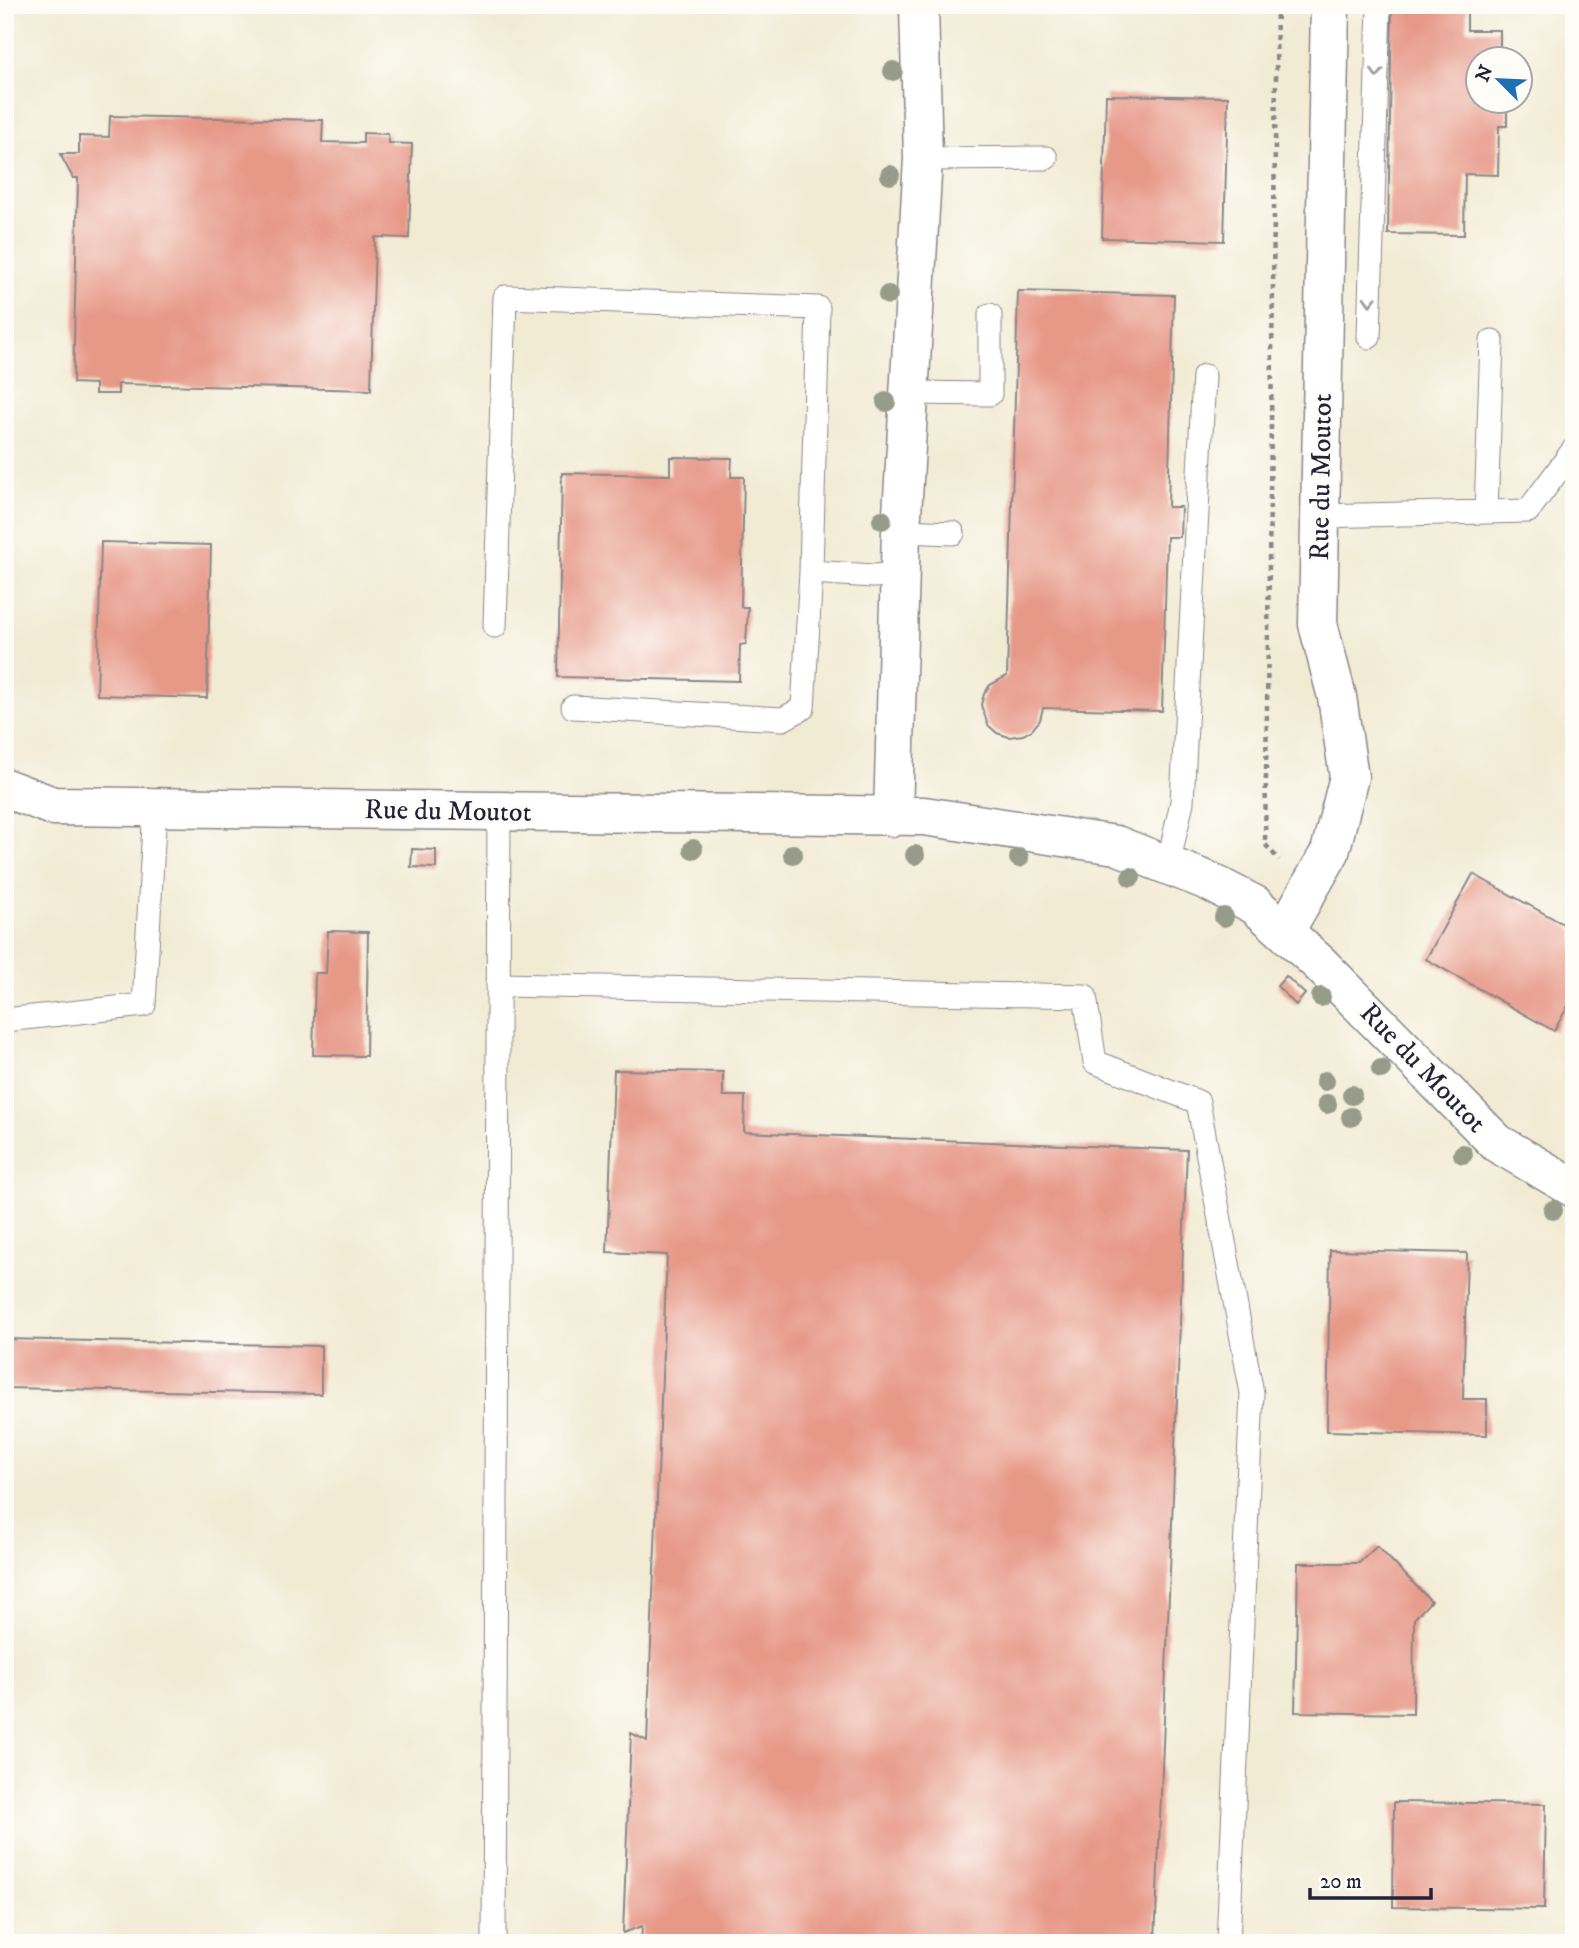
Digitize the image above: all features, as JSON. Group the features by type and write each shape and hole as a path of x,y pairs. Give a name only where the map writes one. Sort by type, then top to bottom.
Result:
{"street":[{"path":"893,817 899,574 923,159 919,5"},
{"name":"Rue du Moutot","path":"1285,930 1330,852 1349,777 1337,697 1318,624 1330,5"},
{"name":"Rue du Moutot","path":"5,788 53,806 925,816 1116,845 1208,881 1255,905 1285,930 1497,1143 1574,1188"}],"lane":[{"path":"1369,337 1380,5"},
{"path":"923,159 1046,158"},
{"path":"495,626 505,297 818,308 811,572 803,708 783,719 573,707"},
{"path":"909,393 990,394 990,315"},
{"path":"1486,512 1492,341"},
{"path":"1168,865 1182,802 1204,376"},
{"path":"1320,516 1528,511 1574,449"},
{"path":"901,531 953,533"},
{"path":"811,572 873,576 899,574"},
{"path":"5,1020 144,1005 155,807"},
{"path":"494,1943 499,812"},
{"path":"498,985 1085,996 1095,1062 1198,1102 1252,1393 1228,1943"}],"path":[{"path":"1277,5 1265,844 1307,893"}],"building":[{"path":"1392,5 1467,5 1467,30 1500,30 1500,46 1464,46 1464,116 1507,116 1507,126 1499,126 1498,175 1465,174 1464,235 1388,234"},
{"path":"1106,95 1228,97 1224,241 1102,238"},
{"path":"110,116 323,120 322,142 363,143 363,133 388,134 389,143 412,144 409,238 375,237 371,390 118,384 118,394 95,394 95,384 73,383 78,178 73,178 60,154 79,154 79,136 109,137"},
{"path":"1018,291 1174,295 1168,507 1181,507 1180,537 1167,537 1162,711 1043,708 1040,720 1032,730 1023,735 1009,737 997,733 988,725 981,705 990,685 1007,676"},
{"path":"670,457 732,458 731,477 744,477 741,607 748,607 746,644 740,645 739,681 558,677 562,473 670,475"},
{"path":"101,542 211,545 207,698 97,695"},
{"path":"412,849 436,850 436,868 411,867"},
{"path":"1473,874 1574,930 1574,995 1554,1031 1426,959"},
{"path":"328,931 368,932 366,1056 313,1055 315,973 326,973"},
{"path":"1286,976 1305,994 1296,1005 1277,986"},
{"path":"614,1070 723,1072 723,1096 745,1096 744,1132 1187,1150 1155,1943 641,1943 642,1926 623,1933 631,1733 647,1741 667,1255 607,1252"},
{"path":"1330,1250 1467,1253 1463,1399 1487,1399 1487,1435 1327,1431"},
{"path":"5,1339 321,1346 321,1394 5,1388"},
{"path":"1377,1546 1431,1601 1414,1619 1413,1714 1295,1712 1298,1563 1359,1563"},
{"path":"1394,1802 1546,1804 1544,1909 1393,1907"}]}
